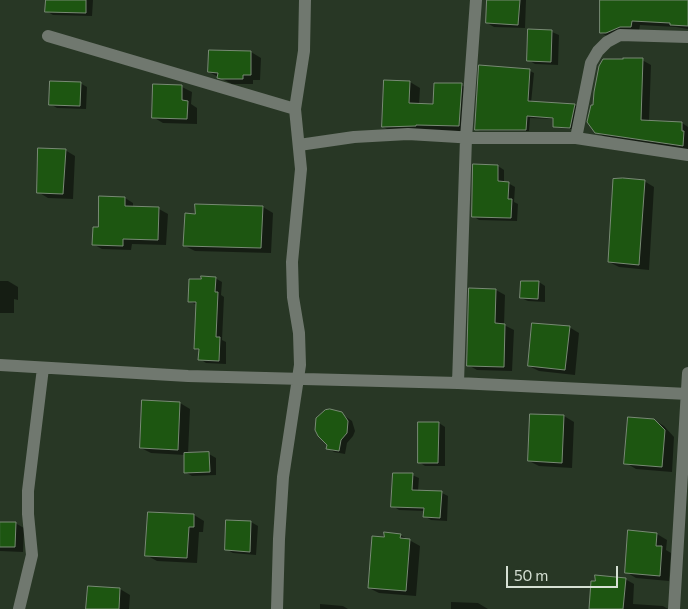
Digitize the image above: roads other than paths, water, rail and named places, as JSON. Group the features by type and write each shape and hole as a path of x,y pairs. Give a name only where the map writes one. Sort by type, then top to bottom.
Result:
{"street":[{"path":"277,609 283,477 298,378 300,350 293,297 292,262 300,169 295,109 304,52 305,0"},
{"path":"458,383 466,138 476,0"},
{"path":"576,138 591,63 598,51 620,35 688,37"},
{"path":"48,36 295,109"},
{"path":"298,145 354,136 399,134 466,138 576,138 688,155"},
{"path":"0,366 188,376 458,383 688,394"},
{"path":"19,609 32,555 28,490 43,368"},
{"path":"674,609 688,373"}]}
